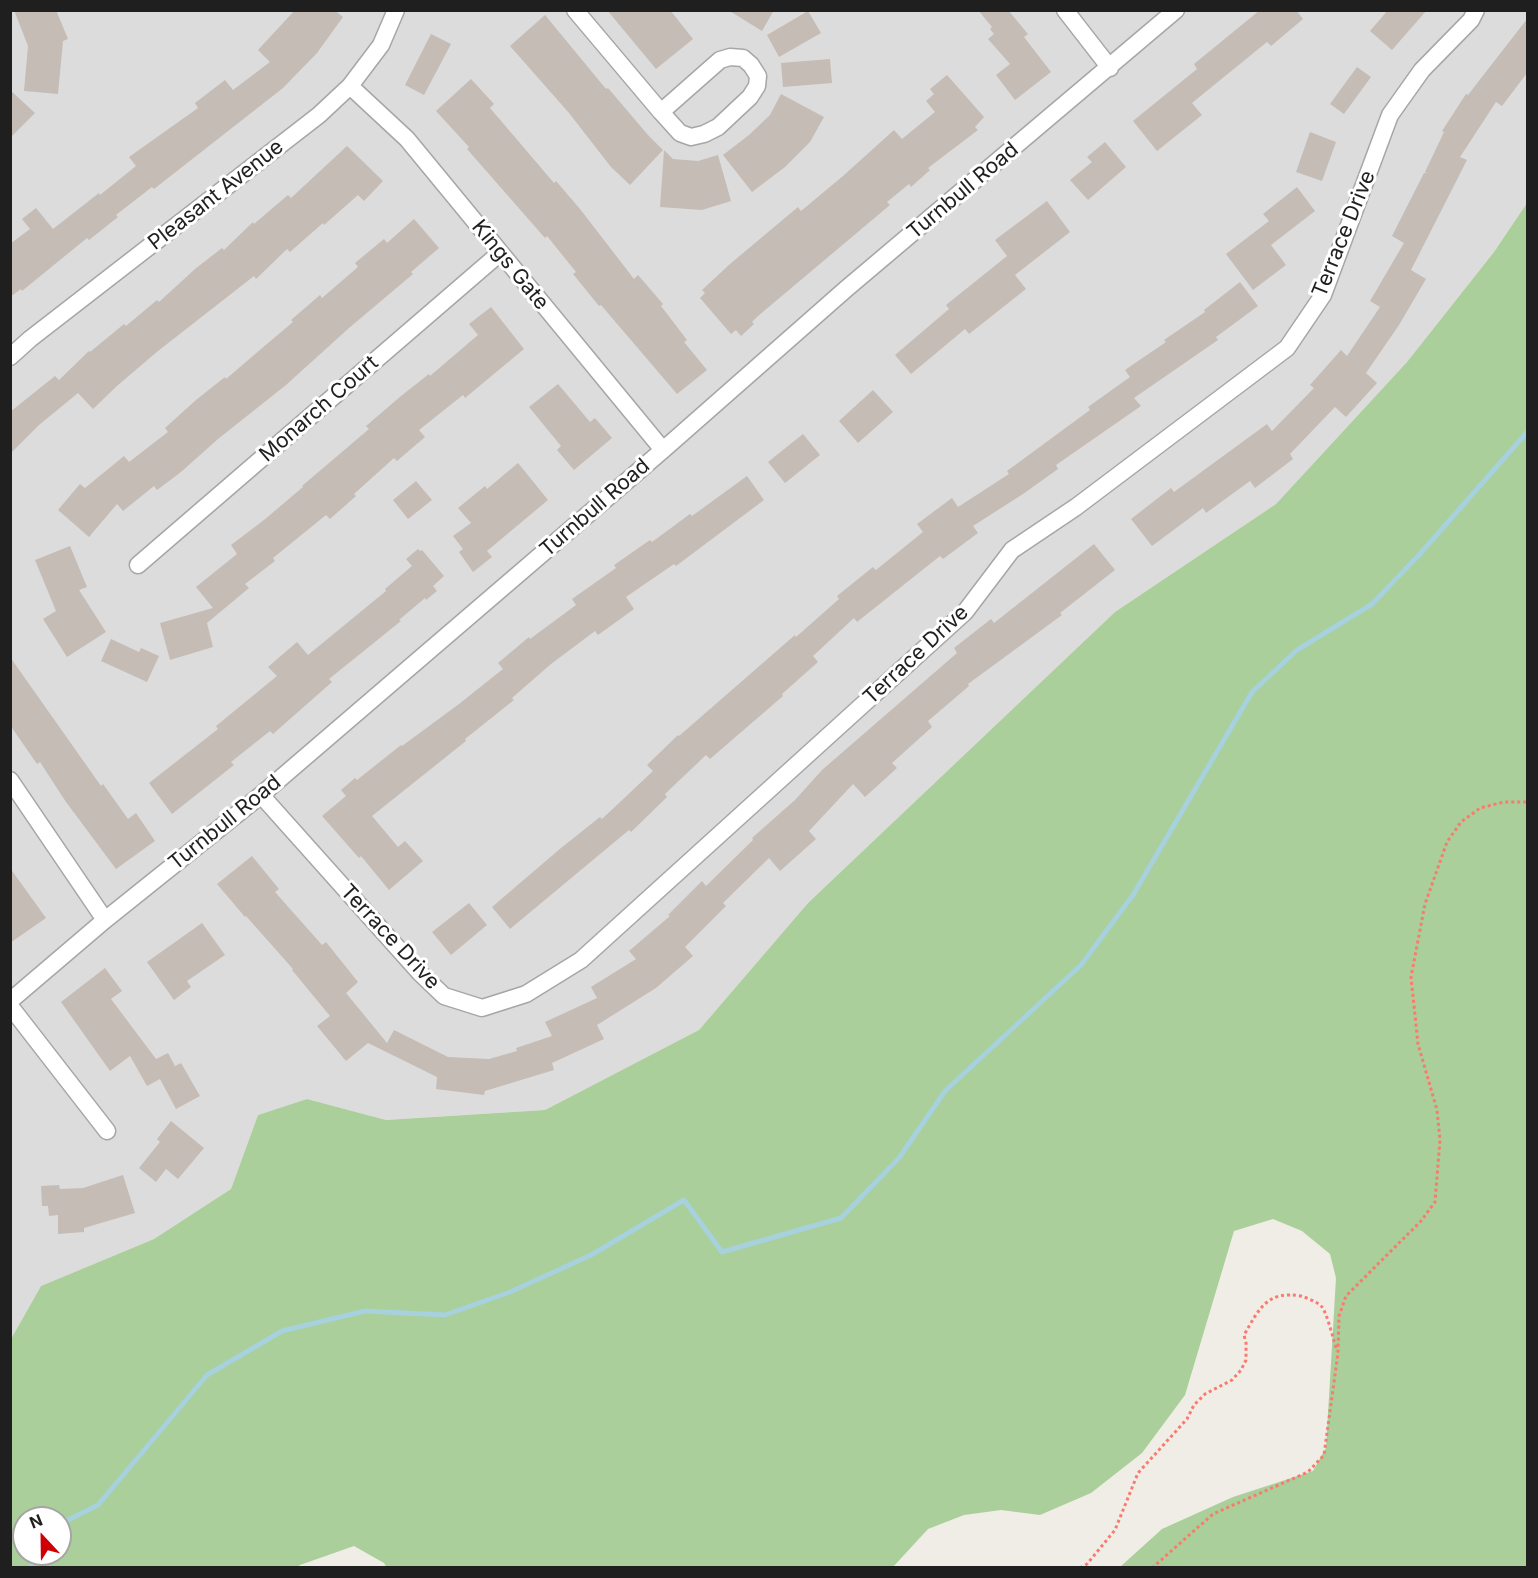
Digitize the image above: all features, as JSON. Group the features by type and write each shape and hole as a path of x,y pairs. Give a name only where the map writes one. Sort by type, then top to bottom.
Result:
{"street":[{"name":"Pleasant Avenue","path":"10,357 30,339 301,129 350,86 381,45 396,10"},
{"path":"575,10 661,112 680,133 692,137 718,127 750,97 757,86 758,76 743,58 730,57 720,60 661,112"},
{"path":"1065,10 1110,68"},
{"name":"Turnbull Road","path":"10,1001 105,920 261,795 663,450 846,289 1176,10"},
{"name":"Terrace Drive","path":"261,795 420,973 444,996 482,1008 526,994 581,960 965,612 1012,550 1076,507 1287,348 1323,295 1390,115 1422,70 1471,20 1476,10"},
{"name":"Kings Gate","path":"350,86 407,139 663,450"},
{"name":"Monarch Court","path":"138,565 500,253"},
{"path":"10,780 105,920"},
{"path":"10,1005 107,1131"}],"path":[{"path":"1152,1568 1213,1514 1308,1473 1324,1455 1338,1353 1339,1316 1346,1296 1421,1221 1435,1202 1440,1140 1437,1110 1418,1044 1411,977 1425,904 1447,842 1461,822 1480,808 1504,802 1527,802"},
{"path":"1080,1568 1087,1564 1115,1530 1138,1473 1187,1419 1194,1405 1205,1394 1232,1380 1241,1370 1246,1360 1244,1335 1257,1312 1270,1300 1278,1295 1291,1295 1306,1298 1322,1306 1338,1353"}],"shaded area":[{"path":"11,11 1527,11 1527,203 1494,252 1407,362 1276,504 1115,612 808,903 699,1030 545,1110 386,1120 307,1099 258,1115 231,1189 154,1239 41,1286 11,1339"}],"green space":[{"path":"1527,203 1527,1567 1120,1567 1162,1529 1233,1497 1313,1471 1326,1448 1336,1278 1330,1254 1302,1231 1273,1219 1234,1231 1185,1395 1142,1453 1091,1493 1040,1515 1001,1510 964,1515 928,1529 893,1567 387,1568 384,1563 354,1546 297,1567 11,1567 11,1339 41,1286 154,1239 231,1189 258,1115 307,1099 386,1120 545,1110 699,1030 808,903 1115,612 1276,504 1407,362 1494,252"}],"building":[{"path":"14,10 56,10 68,39 63,41 58,94 24,91 28,46"},
{"path":"295,10 334,10 343,17 317,53 283,88 154,189 152,187 116,215 118,217 89,240 87,238 22,291 21,289 10,297 10,244 30,229 22,219 36,208 53,229 99,193 100,195 136,166 129,157 198,108 195,103 225,80 233,90 270,62 258,50"},
{"path":"607,10 670,10 693,39 656,69"},
{"path":"728,10 774,10 762,31"},
{"path":"978,10 1008,10 1028,34 1024,37 1051,72 1015,100 996,75 1010,64 988,39 994,34 990,29 992,27"},
{"path":"1260,10 1296,10 1303,19 1271,46 1267,42 1192,103 1202,115 1157,151 1133,121 1197,69 1194,64"},
{"path":"1388,10 1427,10 1392,50 1370,31"},
{"path":"808,11 821,33 779,57 767,35"},
{"path":"545,15 606,89 608,88 663,150 630,185 611,167 569,113 510,46"},
{"path":"1527,19 1527,73 1502,106 1496,102 1460,157 1467,160 1411,270 1426,279 1399,325 1366,373 1377,383 1346,417 1335,407 1290,454 1293,459 1255,488 1250,481 1206,513 1203,508 1152,546 1131,519 1171,488 1174,492 1267,424 1272,431 1314,388 1310,385 1341,350 1347,356 1380,307 1370,301 1404,243 1392,236 1424,173 1427,173 1425,172 1444,132 1442,131 1466,94 1468,95"},
{"path":"431,34 451,44 424,95 405,85"},
{"path":"830,59 832,83 783,87 781,63"},
{"path":"1357,67 1371,77 1344,114 1330,104"},
{"path":"947,75 984,117 975,127 978,130 928,168 930,170 911,187 909,184 887,202 890,205 758,316 752,322 754,324 741,336 736,330 731,334 700,298 705,293 702,290 798,207 801,211 843,176 894,130 902,139 935,112 926,101 934,94 930,89"},
{"path":"471,79 494,104 490,108 554,183 556,181 580,209 634,279 638,275 663,304 661,306 687,340 684,342 707,370 677,394 601,305 599,306 573,274 576,272 547,236 545,238 436,111"},
{"path":"10,90 35,113 10,138"},
{"path":"781,94 824,117 810,142 785,167 752,192 723,155 770,115"},
{"path":"1310,132 1336,142 1322,181 1296,172"},
{"path":"1105,142 1126,167 1088,200 1070,180 1092,162 1087,157"},
{"path":"347,146 383,181 364,201 358,195 290,252 287,249 256,279 254,276 158,351 93,409 78,393 39,425 10,454 10,412 55,376 59,380 89,351 124,324 126,326 157,300 159,302 195,269 222,248 224,250 253,222 254,224 288,195 291,198"},
{"path":"664,150 673,159 698,161 718,155 731,201 702,210 660,207"},
{"path":"1297,187 1315,211 1271,245 1286,265 1253,290 1226,254 1269,221 1263,214"},
{"path":"1047,201 1070,232 1015,275 1026,289 969,334 965,329 911,374 895,355 949,309 946,305 1007,256 995,240"},
{"path":"414,219 439,248 411,272 413,274 286,385 218,439 181,472 157,490 154,486 123,511 117,504 89,537 58,510 80,484 85,488 124,456 129,462 168,432 165,428 196,400 225,377 226,379 293,322 291,320 320,295 322,298 358,267 355,263 384,239 387,243"},
{"path":"1240,282 1258,306 1216,337 1218,340 1134,398 1141,406 1056,465 1058,469 1023,494 973,526 978,533 943,559 940,556 857,622 854,618 813,656 818,662 782,694 783,696 710,759 706,755 665,794 667,797 631,832 629,830 510,929 492,907 561,848 600,817 602,819 653,771 647,765 678,735 795,635 796,637 839,599 837,596 873,567 876,570 923,532 917,524 952,498 958,507 1009,474 1007,471 1090,410 1088,407 1130,377 1125,370 1166,342 1164,340 1205,312 1204,310"},
{"path":"491,307 524,349 465,398 463,395 419,430 425,437 397,461 394,458 330,519 326,515 273,558 275,561 245,584 249,588 207,623 213,647 170,660 160,623 213,608 196,587 237,554 231,545 303,487 369,429 366,426 401,396 429,374 430,376 478,335 469,324"},
{"path":"558,384 590,422 595,418 612,438 574,470 557,450 561,446 529,407"},
{"path":"873,390 893,412 858,443 839,421"},
{"path":"803,434 820,455 785,483 768,462"},
{"path":"518,463 548,500 487,551 492,557 473,572 459,552 463,549 453,536 471,523 458,508 485,486 487,489"},
{"path":"747,476 764,500 676,566 674,564 626,597 634,609 598,635 595,631 551,664 512,698 514,700 465,739 466,741 372,816 398,847 405,841 423,861 389,890 361,856 359,858 322,816 346,796 341,790 503,669 498,663 529,637 530,639 576,605 572,599 616,568 614,565 650,540 652,542 690,514 692,516"},
{"path":"416,481 432,500 408,519 393,500"},
{"path":"1094,544 1115,570 1060,613 1062,615 968,684 969,686 928,721 932,727 892,763 897,768 865,797 853,784 809,831 816,839 780,871 769,858 723,903 726,906 685,947 693,956 656,988 597,1025 604,1039 552,1063 554,1070 485,1091 484,1095 436,1089 437,1077 368,1043 346,1061 317,1026 330,1016 293,969 217,884 252,856 279,889 275,892 322,945 326,942 358,982 346,993 387,1043 394,1030 448,1057 489,1059 517,1051 516,1048 552,1036 545,1022 597,998 591,987 636,959 629,951 670,916 668,915 702,881 706,886 753,840 752,838 795,800 822,770 957,653 954,648 991,619 994,623"},
{"path":"70,546 87,587 79,590 106,632 67,657 43,619 56,611 35,560"},
{"path":"418,549 422,550 444,576 433,586 437,591 426,600 425,598 399,620 401,621 329,679 332,682 273,734 270,731 231,762 234,765 172,814 149,783 218,729 216,726 277,676 268,667 297,642 308,655 386,591 385,589 412,566 406,559"},
{"path":"111,639 139,652 141,648 159,656 147,682 101,661"},
{"path":"10,657 101,786 103,784 128,819 136,813 155,841 116,869 66,802 40,762 37,764 10,725"},
{"path":"10,868 46,918 10,943"},
{"path":"469,903 487,925 451,955 432,932"},
{"path":"202,923 225,955 187,981 191,987 174,1000 147,962"},
{"path":"105,968 122,991 111,999 156,1059 168,1053 175,1066 181,1063 200,1096 176,1109 160,1079 147,1086 130,1056 110,1071 61,1002"},
{"path":"171,1121 204,1148 178,1179 166,1169 156,1182 139,1168 160,1142 157,1139"},
{"path":"123,1175 135,1213 84,1228 84,1232 58,1234 58,1215 49,1216 48,1206 42,1206 41,1186 59,1185 60,1189 83,1188"}],"waterway":[{"path":"72,1518 98,1505 207,1375 282,1331 365,1311 445,1315 510,1292 591,1255 684,1200 722,1252 841,1218 899,1158 945,1091 1081,965 1133,895 1252,692 1297,650 1372,604 1419,555 1528,431"}]}
